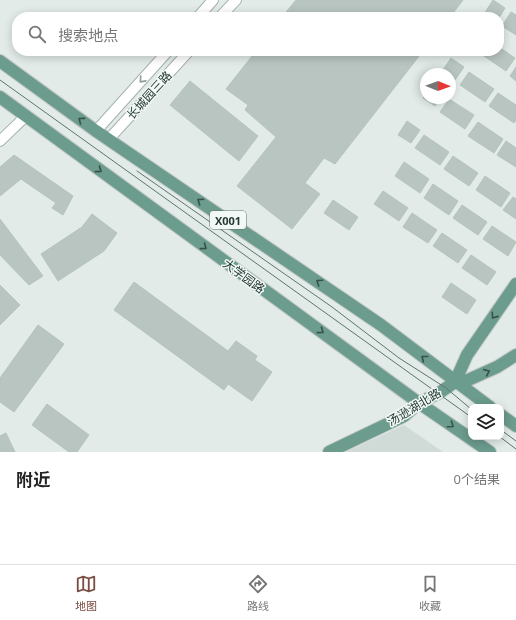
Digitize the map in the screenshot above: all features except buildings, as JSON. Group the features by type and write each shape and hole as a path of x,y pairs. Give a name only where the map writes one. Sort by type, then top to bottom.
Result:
{"main road":[{"name":"X001","path":"0,60 96,130 381,325 486,404"},
{"name":"大学园路","path":"0,98 419,403 490,452"},
{"path":"455,382 467,355 516,284"},
{"name":"汤逊湖北路","path":"329,452 404,416 419,403 439,393 455,382 468,380 497,367 516,355"},
{"path":"504,417 516,426"}],"street":[{"path":"202,12 212,0"},
{"path":"225,12 236,0"},
{"name":"长城园三路","path":"96,130 163,56"},
{"name":"长城园三路","path":"109,139 184,56"},
{"path":"0,141 26,116"}],"shaded area":[{"path":"404,425 443,452 346,452"}],"tram line":[{"path":"0,80 468,415"},
{"path":"137,171 332,307 399,358 446,388 468,406"},
{"path":"504,432 516,441"},
{"path":"504,440 516,449"}]}
